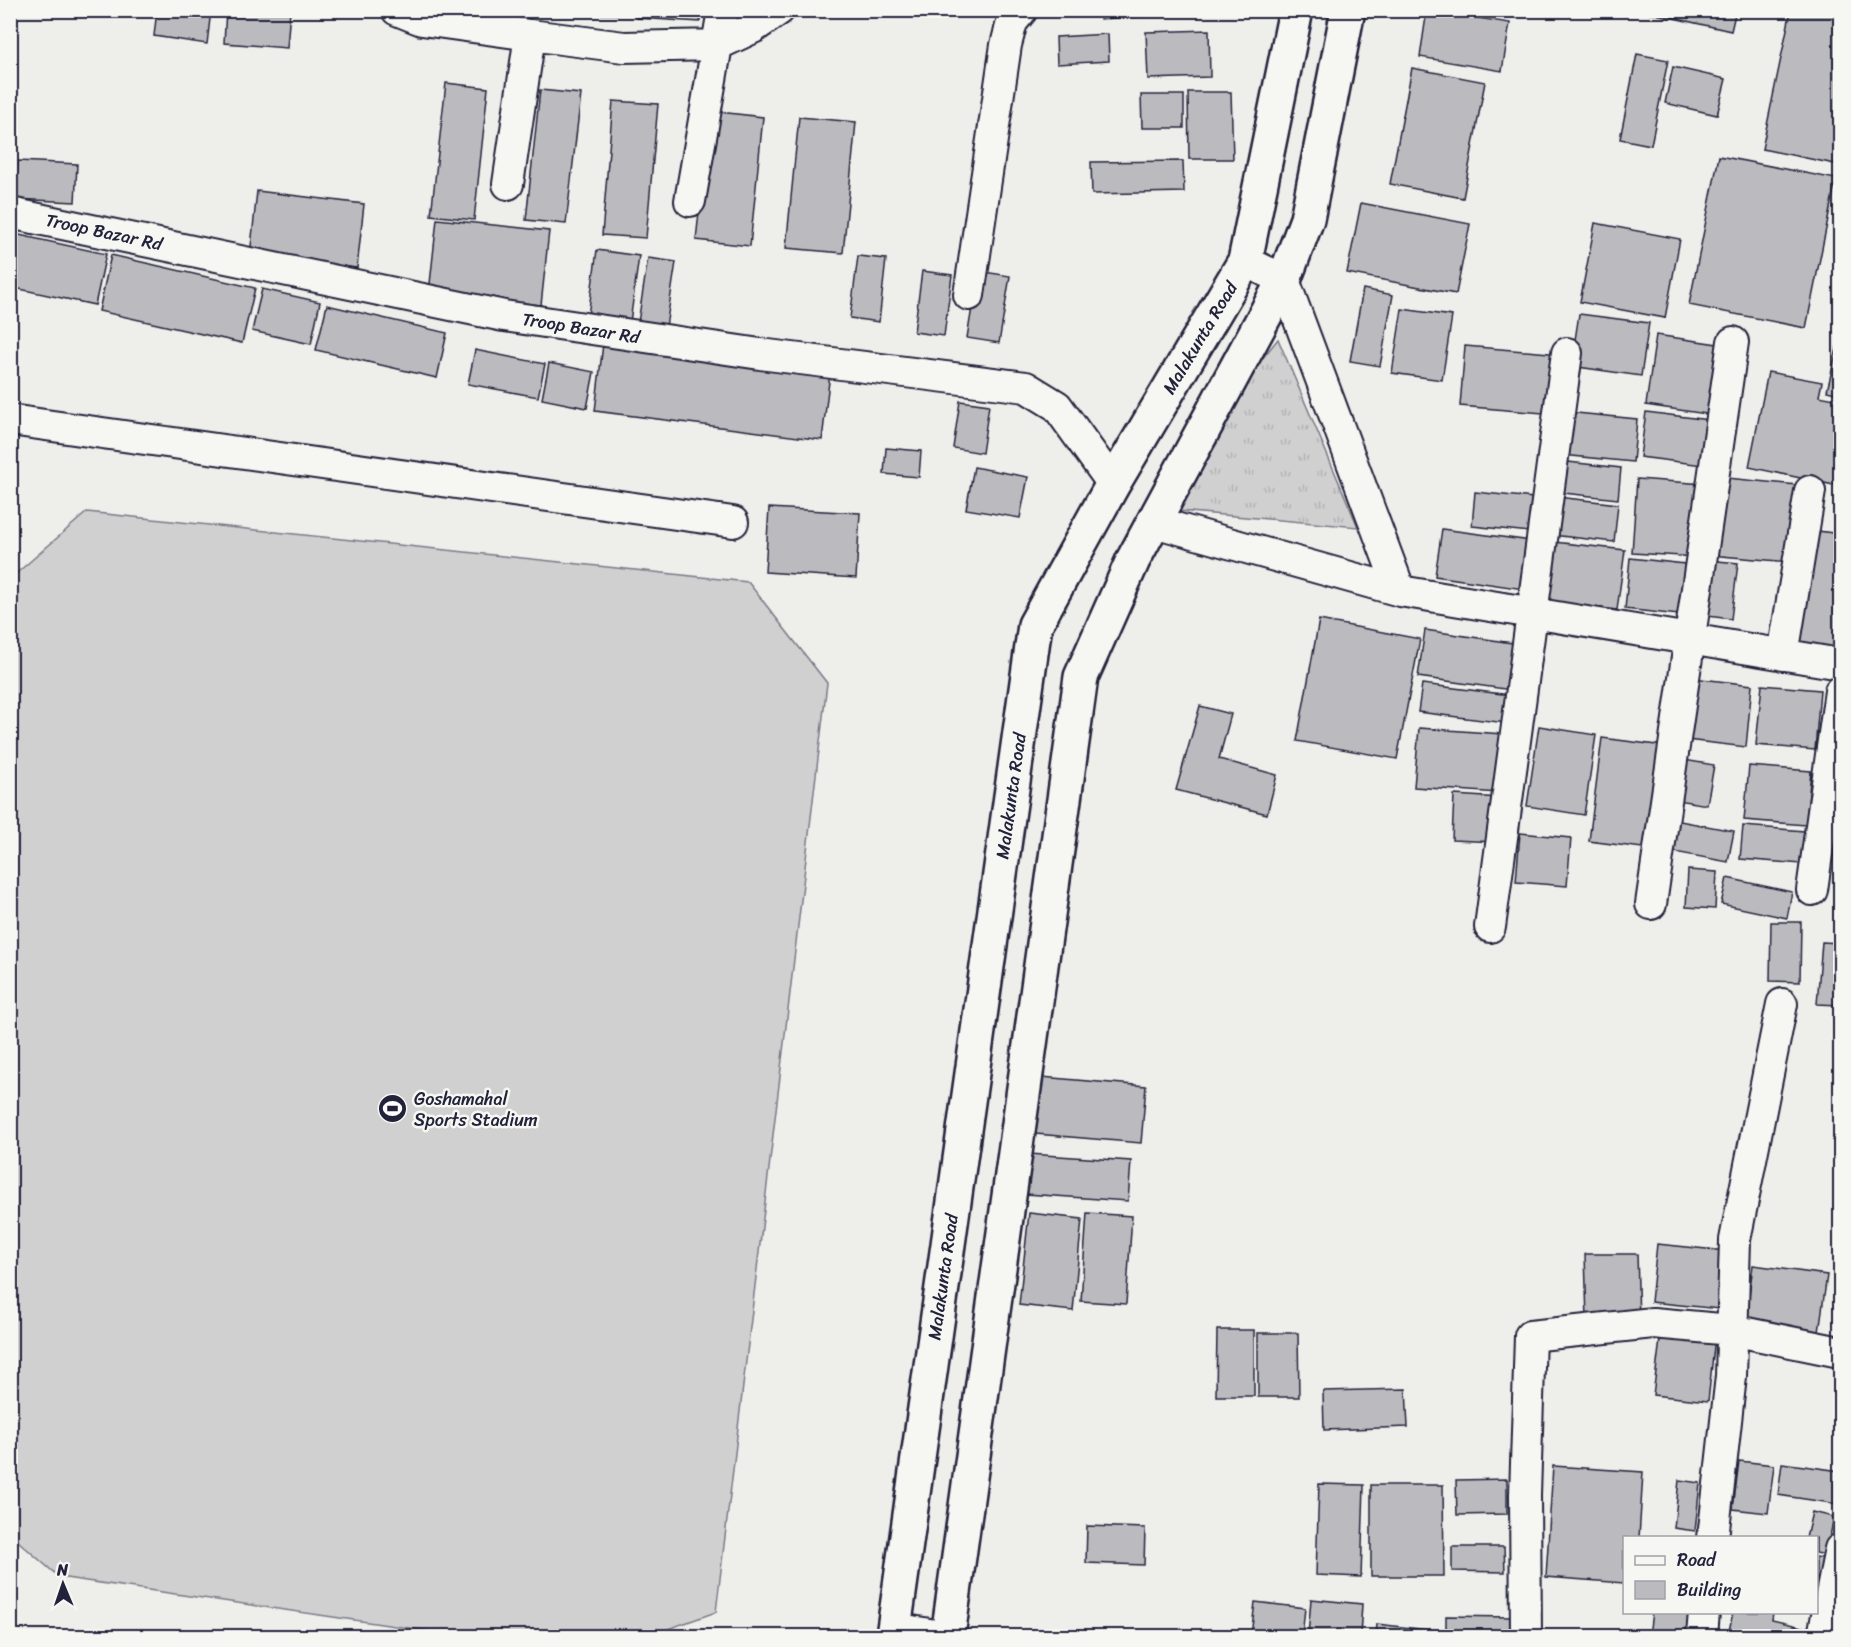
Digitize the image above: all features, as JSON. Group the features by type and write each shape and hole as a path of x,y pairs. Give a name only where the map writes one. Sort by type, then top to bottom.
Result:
{"main road":[{"name":"Malakunta Road","path":"893,1632 1035,625 1113,484 1245,261 1296,10"},
{"path":"948,1636 1081,676 1133,560 1284,280 1307,219 1348,10"}],"street":[{"path":"690,201 723,10"},
{"path":"414,14 530,35 624,47 717,45 753,28 778,10"},
{"path":"969,295 1006,45 1012,22 1022,10"},
{"path":"508,184 530,35"},
{"name":"Troop Bazar Rd","path":"10,213 504,316 760,354 1026,387 1057,406 1113,484"},
{"path":"1245,261 1284,280 1400,591"},
{"path":"1651,904 1733,342"},
{"path":"1491,927 1567,353"},
{"path":"10,420 733,522"},
{"path":"1784,654 1810,491"},
{"path":"1155,522 1400,591 1840,664"},
{"path":"1812,890 1840,691"},
{"path":"1713,1536 1731,1376 1735,1240 1782,1004"},
{"path":"1526,1636 1526,1495 1530,1336 1653,1323 1732,1330 1840,1352"},
{"path":"1823,1636 1840,1549"},
{"path":"1702,1636 1704,1614"},
{"path":"893,1632 941,1636"}],"green space":[{"path":"1278,339 1358,527 1179,511 1257,365"},
{"name":"Goshamahal Sports Stadium","path":"87,512 748,582 827,683 716,1612 648,1636 464,1636 59,1577 11,1535 11,578"}],"building":[{"path":"157,10 211,10 207,44 154,36"},
{"path":"226,10 290,10 287,48 224,43"},
{"path":"577,10 632,10 632,14 577,14"},
{"path":"638,10 701,10 700,22 637,18"},
{"path":"1099,10 1197,10 1197,13 1100,19"},
{"path":"1427,10 1510,23 1502,71 1420,57"},
{"path":"1638,10 1736,10 1731,31"},
{"path":"1791,10 1840,10 1840,137 1835,164 1762,149"},
{"path":"1209,30 1210,77 1148,79 1146,32"},
{"path":"1108,34 1109,61 1057,64 1056,37"},
{"path":"1637,54 1668,60 1651,145 1620,139"},
{"path":"1673,67 1726,79 1717,115 1665,103"},
{"path":"1412,68 1485,82 1463,198 1390,184"},
{"path":"446,83 488,88 474,220 431,215"},
{"path":"540,90 581,94 566,224 526,220"},
{"path":"1188,92 1231,92 1233,159 1189,159"},
{"path":"1141,95 1184,95 1184,128 1142,128"},
{"path":"613,101 658,104 646,238 602,235"},
{"path":"710,111 763,117 750,246 696,240"},
{"path":"799,117 856,122 843,253 786,248"},
{"path":"1719,156 1836,179 1806,328 1689,305"},
{"path":"18,161 77,164 75,202 16,199"},
{"path":"1183,161 1184,192 1092,194 1091,162"},
{"path":"257,191 364,204 357,268 250,256"},
{"path":"1361,203 1470,224 1456,294 1347,273"},
{"path":"437,219 549,231 541,305 429,293"},
{"path":"1595,223 1680,239 1665,318 1580,302"},
{"path":"10,233 106,254 95,305 10,287"},
{"path":"597,250 639,256 630,322 588,316"},
{"path":"111,255 255,288 242,343 99,311"},
{"path":"858,256 886,259 879,322 850,318"},
{"path":"648,258 676,262 665,333 637,329"},
{"path":"922,271 952,275 944,336 914,332"},
{"path":"978,271 1010,276 999,343 967,338"},
{"path":"262,289 320,302 311,344 252,331"},
{"path":"1363,289 1393,295 1380,366 1350,361"},
{"path":"327,305 447,333 437,378 316,350"},
{"path":"1402,309 1452,316 1442,380 1392,373"},
{"path":"1579,314 1649,323 1641,376 1571,366"},
{"path":"1656,335 1724,345 1713,415 1646,405"},
{"path":"1840,336 1840,394 1827,391"},
{"path":"603,344 830,373 822,440 595,411"},
{"path":"1465,346 1561,354 1555,414 1460,406"},
{"path":"475,350 545,364 538,397 468,384"},
{"path":"549,363 594,372 587,408 542,399"},
{"path":"1768,372 1822,382 1819,396 1840,400 1840,451 1834,485 1749,467"},
{"path":"960,401 989,405 982,453 953,448"},
{"path":"1566,412 1637,419 1633,462 1562,455"},
{"path":"1646,412 1709,420 1703,465 1640,457"},
{"path":"886,448 921,451 919,477 884,474"},
{"path":"1559,461 1621,468 1618,499 1555,492"},
{"path":"974,467 1028,477 1020,518 966,509"},
{"path":"1717,477 1797,485 1790,562 1710,555"},
{"path":"1637,479 1704,484 1698,557 1632,553"},
{"path":"1475,492 1543,499 1540,533 1472,526"},
{"path":"1557,497 1618,504 1614,542 1552,535"},
{"path":"769,508 860,513 856,578 765,572"},
{"path":"1442,529 1531,541 1524,589 1435,576"},
{"path":"1811,530 1840,534 1840,649 1797,644"},
{"path":"1554,542 1625,550 1617,610 1546,601"},
{"path":"1630,558 1685,564 1679,615 1625,609"},
{"path":"1707,560 1738,563 1731,619 1700,615"},
{"path":"1319,620 1420,639 1397,759 1297,741"},
{"path":"1425,630 1519,644 1512,690 1418,677"},
{"path":"1693,678 1752,685 1746,747 1687,740"},
{"path":"1422,684 1510,695 1506,723 1418,712"},
{"path":"1762,685 1820,690 1815,750 1756,745"},
{"path":"1200,706 1231,714 1219,759 1277,775 1267,814 1176,790"},
{"path":"1539,726 1596,735 1584,815 1527,806"},
{"path":"1419,728 1503,734 1499,793 1414,787"},
{"path":"1602,738 1664,746 1650,849 1589,841"},
{"path":"1678,759 1714,765 1707,805 1672,799"},
{"path":"1749,766 1811,771 1806,825 1744,820"},
{"path":"1454,795 1500,798 1497,842 1452,840"},
{"path":"1669,819 1734,831 1728,862 1664,850"},
{"path":"1743,826 1804,831 1802,864 1740,859"},
{"path":"1520,833 1571,838 1567,886 1516,882"},
{"path":"1688,870 1717,872 1715,909 1686,907"},
{"path":"1727,878 1792,892 1787,918 1721,904"},
{"path":"1771,922 1801,922 1800,982 1770,981"},
{"path":"1822,942 1840,943 1840,1005 1817,1004"},
{"path":"1041,1077 1146,1086 1141,1143 1036,1134"},
{"path":"1029,1154 1131,1161 1128,1201 1026,1194"},
{"path":"1029,1213 1082,1219 1073,1311 1019,1305"},
{"path":"1087,1213 1132,1216 1126,1304 1081,1301"},
{"path":"1657,1244 1726,1251 1720,1309 1651,1302"},
{"path":"1585,1254 1637,1254 1639,1320 1587,1320"},
{"path":"1753,1265 1827,1275 1818,1339 1745,1329"},
{"path":"1217,1330 1254,1330 1254,1396 1216,1396"},
{"path":"1661,1332 1715,1337 1708,1401 1653,1395"},
{"path":"1258,1333 1298,1333 1299,1397 1258,1397"},
{"path":"1406,1389 1408,1427 1324,1430 1323,1391"},
{"path":"1739,1461 1774,1465 1768,1513 1733,1509"},
{"path":"1782,1463 1840,1471 1838,1504 1778,1495"},
{"path":"1553,1466 1643,1472 1639,1536 1623,1536 1623,1583 1546,1577"},
{"path":"1507,1479 1507,1514 1457,1515 1456,1480"},
{"path":"1679,1480 1700,1483 1695,1531 1674,1528"},
{"path":"1319,1484 1364,1485 1361,1577 1316,1575"},
{"path":"1371,1485 1443,1485 1444,1576 1371,1576"},
{"path":"1812,1512 1834,1517 1826,1555 1818,1553 1818,1536 1806,1536"},
{"path":"1087,1526 1145,1528 1144,1565 1086,1563"},
{"path":"1452,1547 1504,1547 1505,1572 1452,1571"},
{"path":"1818,1557 1827,1559 1818,1594"},
{"path":"1311,1599 1362,1604 1360,1636 1308,1636"},
{"path":"1255,1602 1305,1608 1302,1636 1251,1636"},
{"path":"1652,1614 1694,1614 1690,1636 1649,1636"},
{"path":"1733,1614 1773,1614 1772,1620 1811,1629 1809,1636 1728,1636"},
{"path":"1446,1616 1511,1617 1511,1636 1446,1636"},
{"path":"1377,1624 1427,1630 1426,1636 1376,1636"}],"place":[{"name":"Goshamahal Sports Stadium","path":"393,1109"}]}
